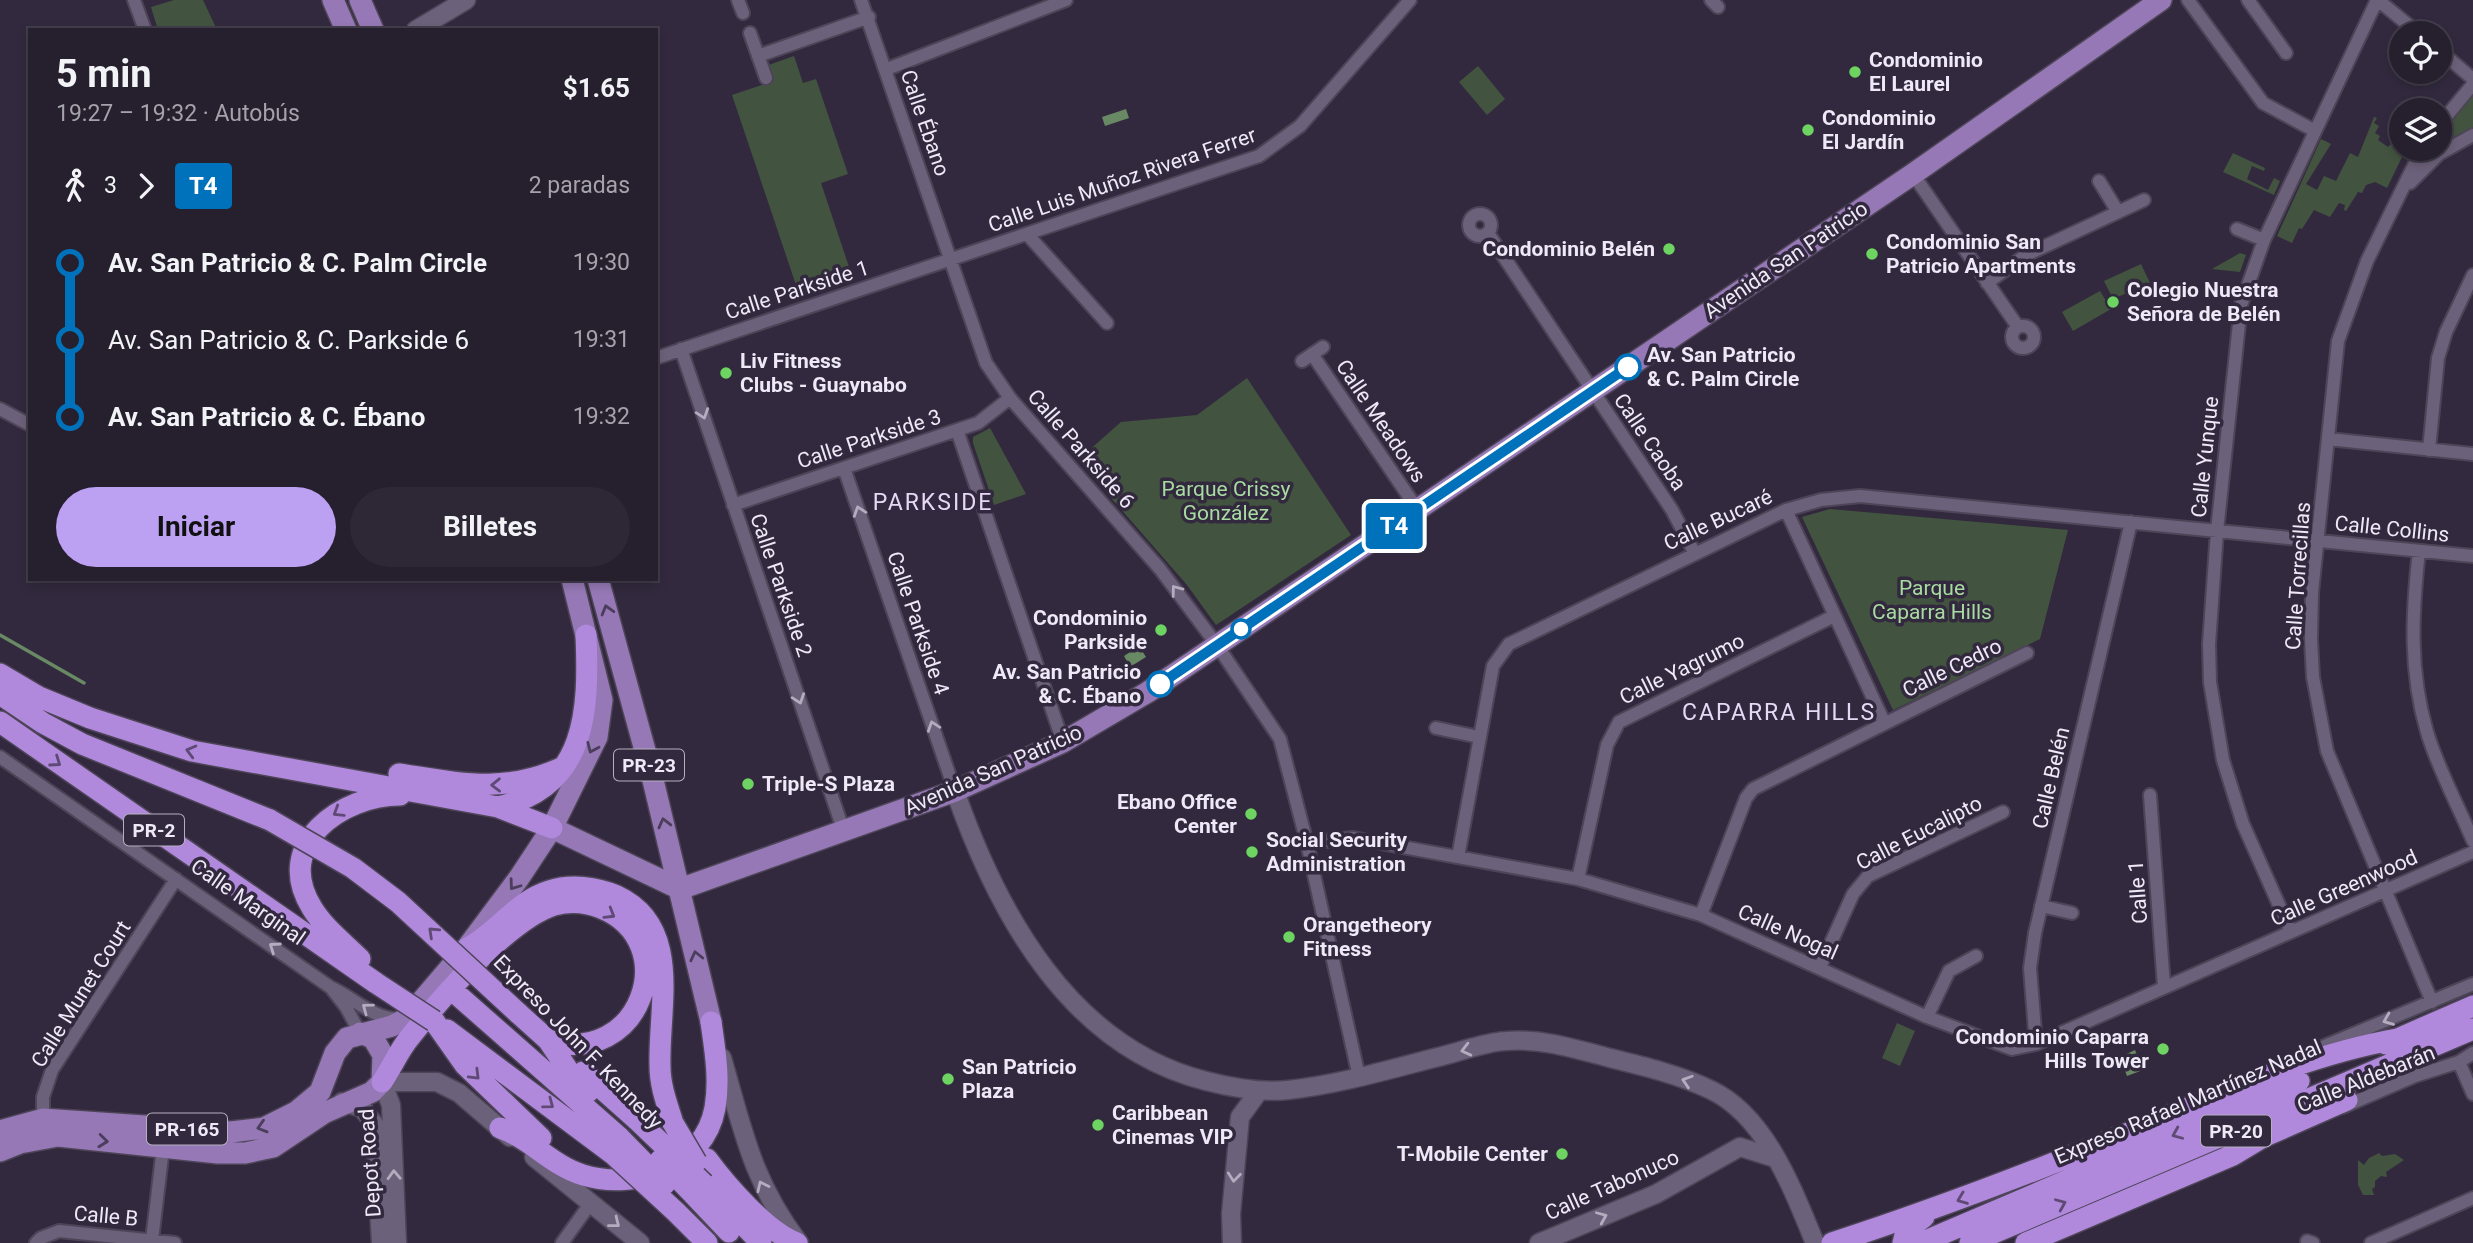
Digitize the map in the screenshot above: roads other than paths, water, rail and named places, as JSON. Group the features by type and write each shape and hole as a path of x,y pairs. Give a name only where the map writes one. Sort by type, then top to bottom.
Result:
{"highway":[{"path":"498,807 530,797 561,768 582,730 588,702 586,635"},
{"path":"0,674 39,697 90,718 192,751 452,797 498,807 552,828"},
{"name":"Expreso John F. Kennedy","path":"0,694 43,723 82,744 270,820 354,868 398,902 548,1040 624,1135"},
{"name":"PR-2","path":"0,722 376,983 624,1135 689,1198 741,1243"},
{"path":"243,762 314,762 480,786 512,785 538,779 561,768"},
{"path":"376,983 359,958 312,908 303,881 304,855 322,823 346,806 381,796 452,797"},
{"path":"466,949 484,940 516,910 548,891 585,887 612,894 628,902 642,915 660,947 663,960 659,1069 700,1168 689,1198"},
{"path":"382,1082 410,1037 486,952 540,911 574,902 609,911 629,929 642,952 645,988 639,1005 616,1032 600,1041 565,1046 548,1040"},
{"path":"452,990 624,1135 689,1198 761,1243"},
{"name":"Expreso Rafael Martínez Nadal","path":"1970,1243 1995,1222 2473,1006"},
{"path":"434,1021 465,1065 531,1129 575,1165 610,1180"},
{"path":"499,1128 517,1134 574,1172 610,1180 634,1180 666,1170 686,1158 699,1142 716,1105 716,1059 711,1022"},
{"name":"Expreso Rafael Martínez Nadal","path":"1921,1243 1995,1222 2473,1029"},
{"path":"1832,1243 1935,1210 2230,1091 2350,1047 2397,1039"},
{"path":"2026,1243 2233,1155 2263,1137 2473,1042"},
{"path":"682,1127 706,1159 761,1217 784,1238 798,1243"},
{"name":"PR-2","path":"689,1198 701,1237"},
{"path":"1903,1243 1910,1227 1935,1210"}],"main road":[{"path":"333,0 345,28"},
{"path":"360,0 372,28"},
{"name":"Avenida San Patricio","path":"680,889 955,791 1063,742 1148,692 1913,174 2159,1"},
{"name":"PR-23","path":"360,1033 392,1026 407,1018 466,949 552,828 584,766 601,722 602,700 572,581"},
{"name":"PR-23","path":"598,581 680,889"},
{"path":"552,828 680,889 711,1022"},
{"path":"360,1033 373,1038 383,1055 382,1082"},
{"name":"PR-165","path":"0,1131 43,1129 231,1132 264,1128 296,1112 320,1093 340,1044 360,1033"},
{"name":"PR-165","path":"43,1129 58,1136 163,1148 218,1153 262,1151 282,1143 342,1102 372,1092 382,1082"},
{"name":"PR-165","path":"0,1152 43,1129"}],"street":[{"path":"134,0 144,28"},
{"path":"419,28 466,0"},
{"path":"738,0 743,13"},
{"name":"Calle Ébano","path":"861,0 887,69 950,259"},
{"path":"887,69 1066,0"},
{"name":"Calle Luis Muñoz Rivera Ferrer","path":"950,259 1259,156 1300,126 1410,0"},
{"path":"2188,0 2263,103 2315,131"},
{"path":"2248,0 2286,53"},
{"path":"2377,0 2403,21"},
{"name":"Calle Yunque","path":"2291,932 2243,824 2222,760 2210,682 2209,644 2217,531 2241,305 2264,240 2377,0"},
{"path":"758,55 869,18"},
{"path":"750,33 766,79"},
{"path":"2452,62 2473,81 2452,108"},
{"path":"2393,205 2428,163 2473,135"},
{"name":"Calle Torrecillas","path":"2416,161 2393,205 2346,313 2335,363 2311,639 2319,718 2339,785 2432,1002"},
{"path":"1913,174 2018,327"},
{"path":"2099,181 2118,212"},
{"path":"1987,283 2026,255 2144,200"},
{"path":"2237,229 2264,240"},
{"name":"Calle Caoba","path":"1488,233 1672,510 1694,552"},
{"path":"1027,234 1107,323"},
{"name":"Calle Parkside 1","path":"658,357 950,259"},
{"name":"Calle Parkside 6","path":"950,259 986,363 1010,398 1160,569 1217,645"},
{"path":"2430,450 2438,358 2446,332 2473,275"},
{"name":"Calle Parkside 2","path":"681,349 844,832"},
{"name":"Calle Meadows","path":"1312,354 1418,510"},
{"name":"Calle Parkside 3","path":"733,505 978,423 1010,398"},
{"path":"0,410 28,424"},
{"path":"957,430 1063,742"},
{"path":"2328,439 2473,454"},
{"name":"Calle Parkside 4","path":"844,468 955,791"},
{"name":"Calle Bucaré","path":"1458,857 1493,666 1509,644 1694,552 1786,510 1821,500 1860,496 2181,527"},
{"path":"1786,510 1884,722"},
{"name":"Calle Belén","path":"2036,1044 2030,968 2041,906 2131,522"},
{"name":"Calle Collins","path":"2181,527 2473,556"},
{"path":"2419,551 2412,649 2420,704 2428,735 2473,841"},
{"name":"Calle Yagrumo","path":"1578,879 1607,745 1619,722 1834,616"},
{"path":"1217,645 1284,747 1359,1077"},
{"name":"Calle Cedro","path":"1701,915 1746,798 1753,789 2027,653"},
{"path":"1436,728 1479,737"},
{"name":"Calle Marginal","path":"0,757 330,987 377,1015 407,1018"},
{"path":"955,791 979,857 1045,970 1072,1003 1125,1048 1173,1071 1228,1087 1259,1091 1290,1090 1359,1077 1493,1043 1552,1043 1636,1065 1709,1089 1729,1101 1745,1116 1775,1158 1815,1243"},
{"name":"Calle 1","path":"2150,795 2164,987"},
{"name":"Calle Eucalipto","path":"1821,967 1853,894 1868,876 2003,812"},
{"name":"Calle Nogal","path":"1307,843 1353,838 1578,879 1701,915 1927,1017 2011,1049 2036,1044 2231,958"},
{"name":"Calle Greenwood","path":"2231,958 2473,852"},
{"name":"Calle Munet Court","path":"43,1129 43,1097 52,1070 176,879"},
{"path":"2041,906 2072,913"},
{"path":"1927,1017 1949,971 1976,956"},
{"path":"2230,1091 2266,1071 2473,984"},
{"path":"330,987 346,1007 360,1033"},
{"path":"711,1022 746,1148 768,1199 798,1243"},
{"name":"Calle Aldebarán","path":"2233,1155 2415,1076 2459,1062 2473,1053"},
{"path":"2459,1062 2473,1094"},
{"path":"382,1082 437,1082 458,1093 640,1243"},
{"name":"Depot Road","path":"382,1082 391,1105 397,1243"},
{"path":"1228,1087 1240,1117 1231,1214 1232,1243"},
{"path":"1240,1117 1259,1091"},
{"name":"Depot Road","path":"342,1102 362,1108 374,1124 381,1243"},
{"path":"1745,1116 1740,1147 1775,1158"},
{"name":"Calle Tabonuco","path":"1539,1243 1656,1194 1740,1147"},
{"path":"152,1240 163,1148"},
{"path":"2371,1243 2473,1198"},
{"path":"562,1243 590,1204"},
{"name":"Calle B","path":"36,1243 41,1238 59,1231 175,1243"}],"waterway":[{"path":"0,635 84,683"}],"place":[{"name":"Condominio El Laurel","path":"1855,72"},
{"name":"Condominio El Jardín","path":"1808,130"},
{"name":"Condominio Belén","path":"1669,249"},
{"name":"Condominio San Patricio Apartments","path":"1872,254"},
{"name":"Colegio Nuestra Señora de Belén","path":"2113,302"},
{"name":"Av. San Patricio & C. Palm Circle","path":"1628,367"},
{"name":"Liv Fitness Clubs - Guaynabo","path":"726,373"},
{"name":"Condominio Parkside","path":"1161,630"},
{"name":"Av. San Patricio & C. Ébano","path":"1160,684"},
{"name":"Triple-S Plaza","path":"748,784"},
{"name":"Ebano Office Center","path":"1251,814"},
{"name":"Social Security Administration","path":"1252,852"},
{"name":"Orangetheory Fitness","path":"1289,937"},
{"name":"Condominio Caparra Hills Tower","path":"2163,1049"},
{"name":"San Patricio Plaza","path":"948,1079"},
{"name":"Caribbean Cinemas VIP","path":"1098,1125"},
{"name":"T-Mobile Center","path":"1562,1154"}],"district":[{"name":"PARKSIDE","path":"933,502"},
{"name":"CAPARRA HILLS","path":"1779,712"}],"park label":[{"name":"Parque Crissy González","path":"1226,501"},
{"name":"Parque Caparra Hills","path":"1932,600"}]}
